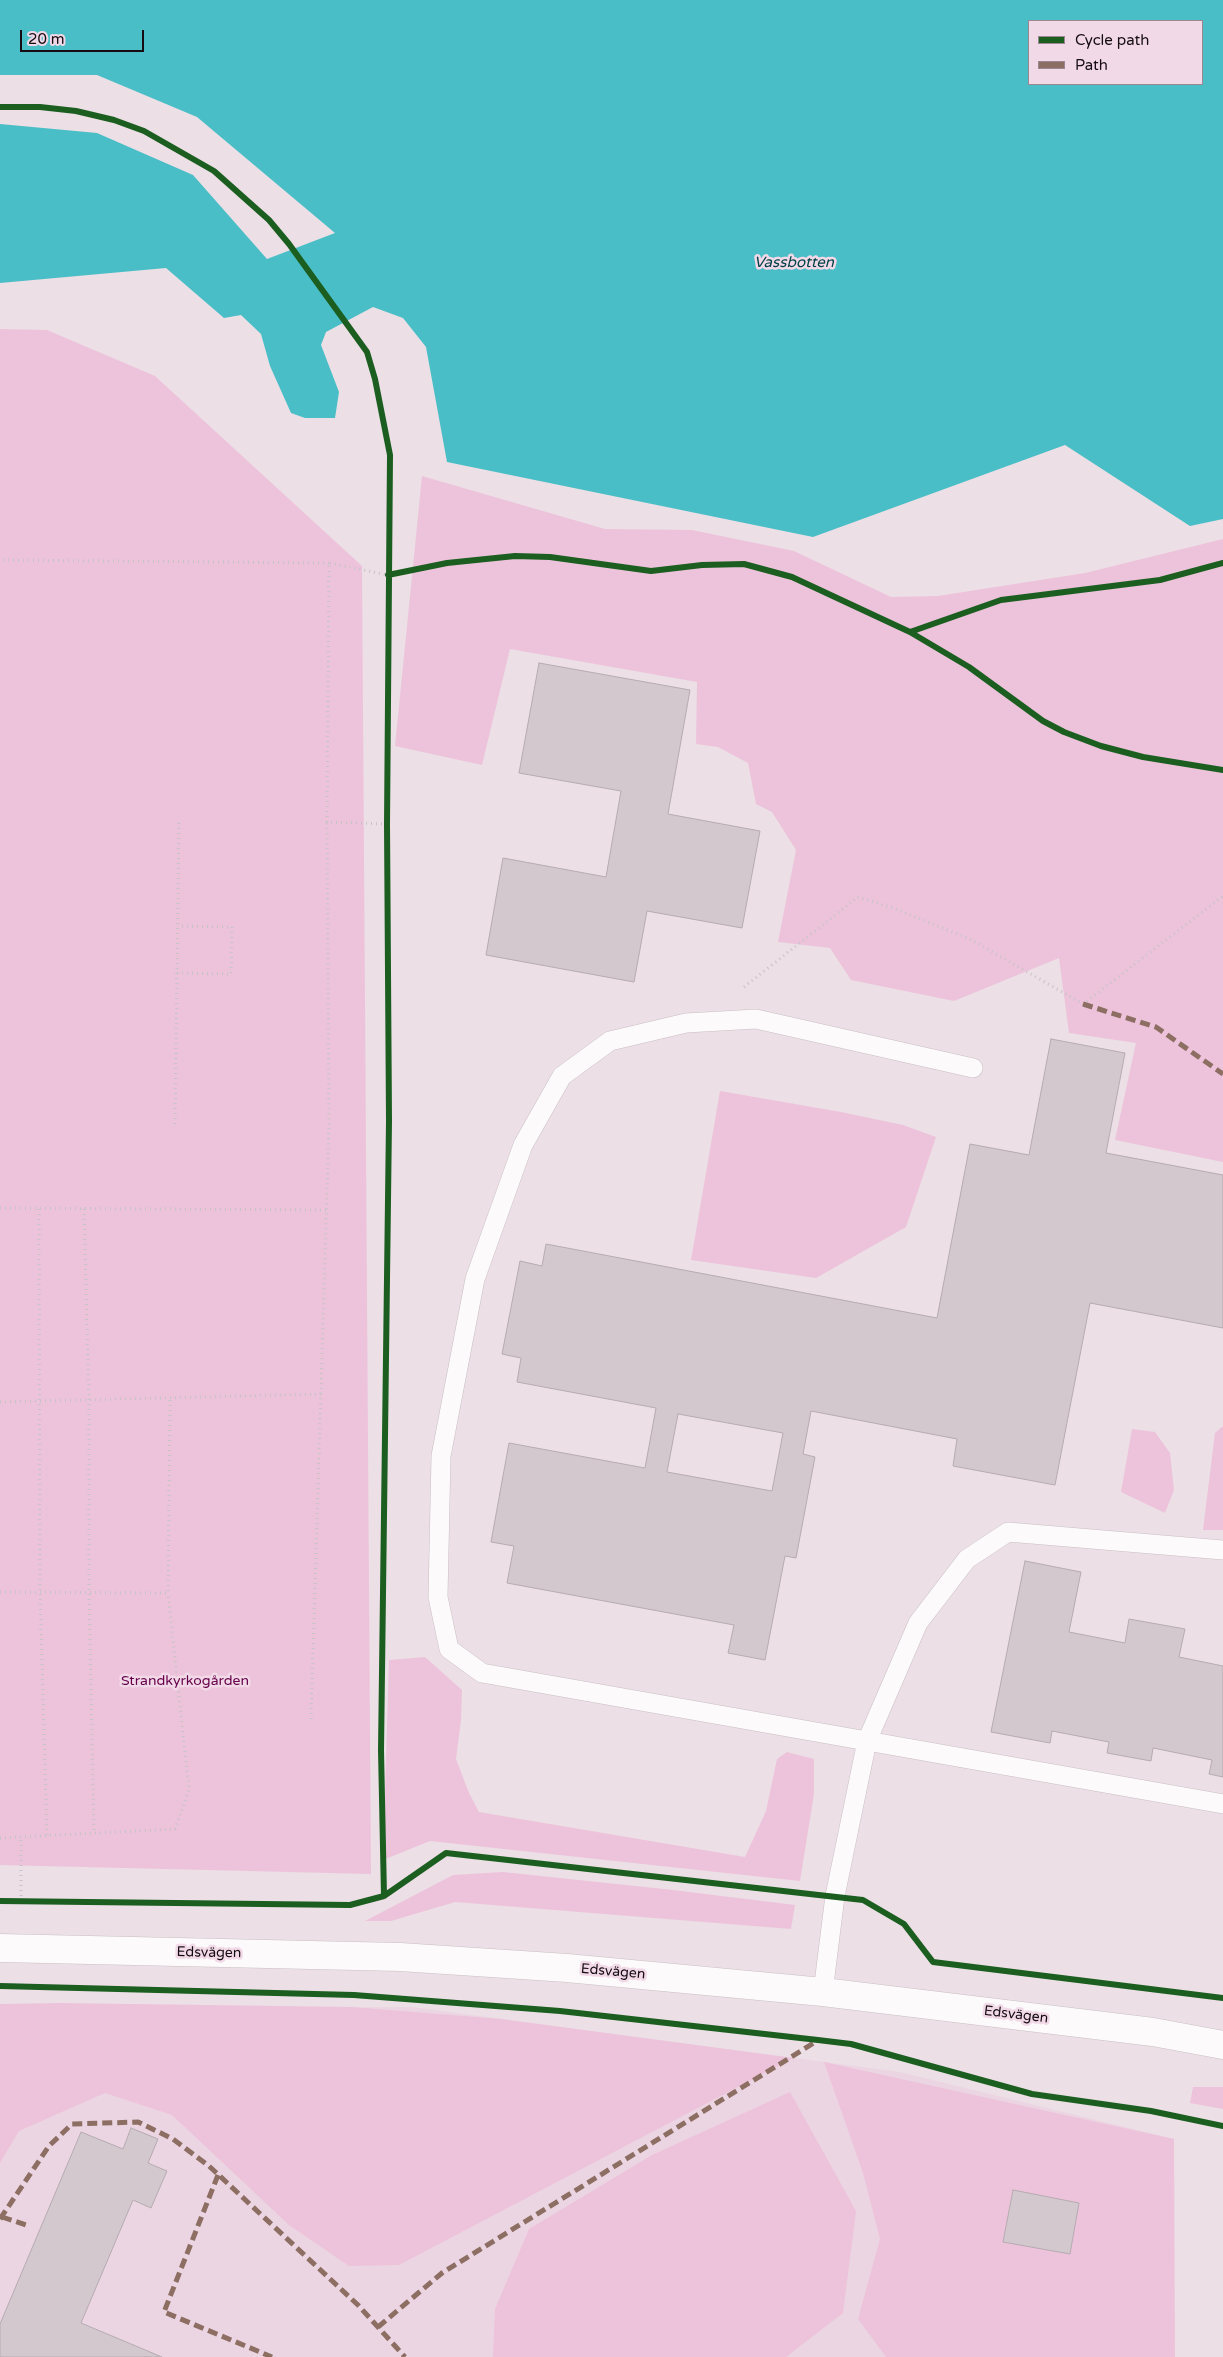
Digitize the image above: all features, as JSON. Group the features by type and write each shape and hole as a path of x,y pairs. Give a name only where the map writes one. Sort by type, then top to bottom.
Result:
{"main road":[{"name":"Edsvägen","path":"0,1948 400,1957 567,1968 823,1992 1153,2032 1223,2045"}],"lane":[{"path":"972,1068 756,1019 686,1023 610,1041 562,1076 523,1145 475,1279 441,1456 438,1597 449,1650 482,1673 1223,1804"},
{"path":"823,1992 835,1896 867,1742 918,1623 966,1559 1008,1532 1223,1550"}],"path":[{"path":"3,560 329,562 388,575"},
{"path":"311,1719 329,1124 327,822 329,562"},
{"path":"175,1124 179,819"},
{"path":"327,822 387,824"},
{"path":"703,1022 766,969 858,897 893,908 970,939 1083,1004 1223,896"},
{"path":"177,973 231,974 232,927 178,926"},
{"path":"0,1208 326,1210"},
{"path":"39,1209 40,1592 47,1835"},
{"path":"84,1209 89,1400 89,1592 94,1833"},
{"path":"0,1402 321,1394"},
{"path":"0,1838 175,1829 189,1790 168,1593 170,1397"},
{"path":"0,1592 168,1593"},
{"path":"21,1837 21,1901"}],"shaded area":[{"path":"412,2007 900,2072 1174,2139 1169,2357 0,2357 0,2008"}],"green space":[{"name":"Strandkyrkogården","path":"0,329 47,330 155,376 362,566 371,1874 0,1865"},
{"path":"422,476 605,529 692,530 794,551 891,597 938,596 1085,573 1223,539 1223,1162 1115,1140 1136,1043 1069,1033 1059,958 954,1001 851,980 830,948 778,942 796,850 772,812 756,804 748,763 718,747 696,744 697,682 510,649 482,765 395,746"},
{"path":"720,1091 903,1125 936,1137 906,1227 816,1278 691,1260"},
{"path":"1223,1426 1223,1530 1203,1530 1215,1433"},
{"path":"1132,1429 1155,1432 1170,1453 1174,1490 1165,1513 1121,1492"},
{"path":"425,1657 462,1690 461,1720 456,1759 469,1793 479,1812 745,1857 766,1811 777,1759 787,1752 814,1759 814,1794 800,1881 430,1841 383,1860 389,1660"},
{"path":"503,1872 795,1905 791,1929 455,1902 391,1921 365,1921 453,1875"},
{"path":"60,2003 352,2007 501,2019 793,2058 399,2265 349,2266 289,2225 172,2115 105,2093 19,2131 0,2163 0,2004"},
{"path":"824,2062 1174,2139 1175,2357 886,2357 858,2319 880,2239 863,2173"},
{"path":"1193,2087 1223,2087 1223,2109 1190,2103"},
{"path":"790,2092 856,2211 843,2313 786,2357 493,2357 495,2309 529,2229 652,2155"}],"water":[{"name":"Vassbotten","path":"0,0 1223,0 1223,519 1190,526 1065,445 813,537 447,462 426,347 403,318 373,307 326,332 321,345 339,392 335,418 305,418 291,413 270,366 261,334 241,315 224,318 166,268 0,283 0,124 97,133 193,175 267,259 335,233 197,117 97,75 0,75"}],"building":[{"path":"539,663 690,690 668,814 760,831 742,928 647,911 634,982 486,955 503,858 606,877 621,791 519,773"},
{"path":"1051,1039 1125,1053 1106,1153 1223,1175 1223,1328 1090,1303 1055,1485 953,1466 957,1439 811,1411 803,1454 815,1457 796,1558 785,1556 765,1660 728,1653 734,1625 507,1583 514,1546 491,1542 509,1443 645,1468 656,1408 517,1382 521,1358 502,1354 520,1261 542,1266 546,1244 937,1318 970,1144 1029,1155","holes":["678,1414 783,1433 772,1491 667,1472"]},
{"path":"1025,1561 1081,1572 1069,1632 1125,1643 1129,1619 1185,1629 1179,1657 1223,1666 1223,1777 1209,1774 1212,1760 1153,1748 1151,1761 1107,1753 1109,1742 1052,1731 1050,1743 991,1732"},
{"path":"131,2128 158,2139 148,2163 167,2171 151,2208 133,2200 81,2323 162,2357 0,2357 0,2324 81,2132 123,2149"},
{"path":"1013,2190 1079,2203 1070,2254 1003,2242"}],"marked path":[{"path":"1083,1004 1156,1027 1223,1074"},
{"path":"378,2327 442,2273 817,2041"},
{"path":"0,2219 49,2146 72,2124 138,2122 173,2139 209,2166 358,2305 405,2357"},
{"path":"218,2175 164,2312 272,2357"},
{"path":"2,2217 29,2226"}],"cycle path":[{"path":"0,107 40,107 76,111 114,120 144,131 214,171 269,220 289,244 367,352 375,379 390,455 387,824 389,1121 381,1750 384,1896"},
{"path":"388,575 447,563 515,556 550,557 651,571 702,565 744,564 792,577 910,632 969,667 1043,721 1064,732 1101,746 1143,757 1223,770"},
{"path":"910,632 1001,600 1160,580 1223,563"},
{"path":"0,1901 350,1905 384,1896 446,1853 863,1900 904,1924 933,1962 1223,1998"},
{"path":"0,1986 354,1995 560,2011 818,2040 851,2044 1032,2094 1151,2111 1223,2126"}]}
